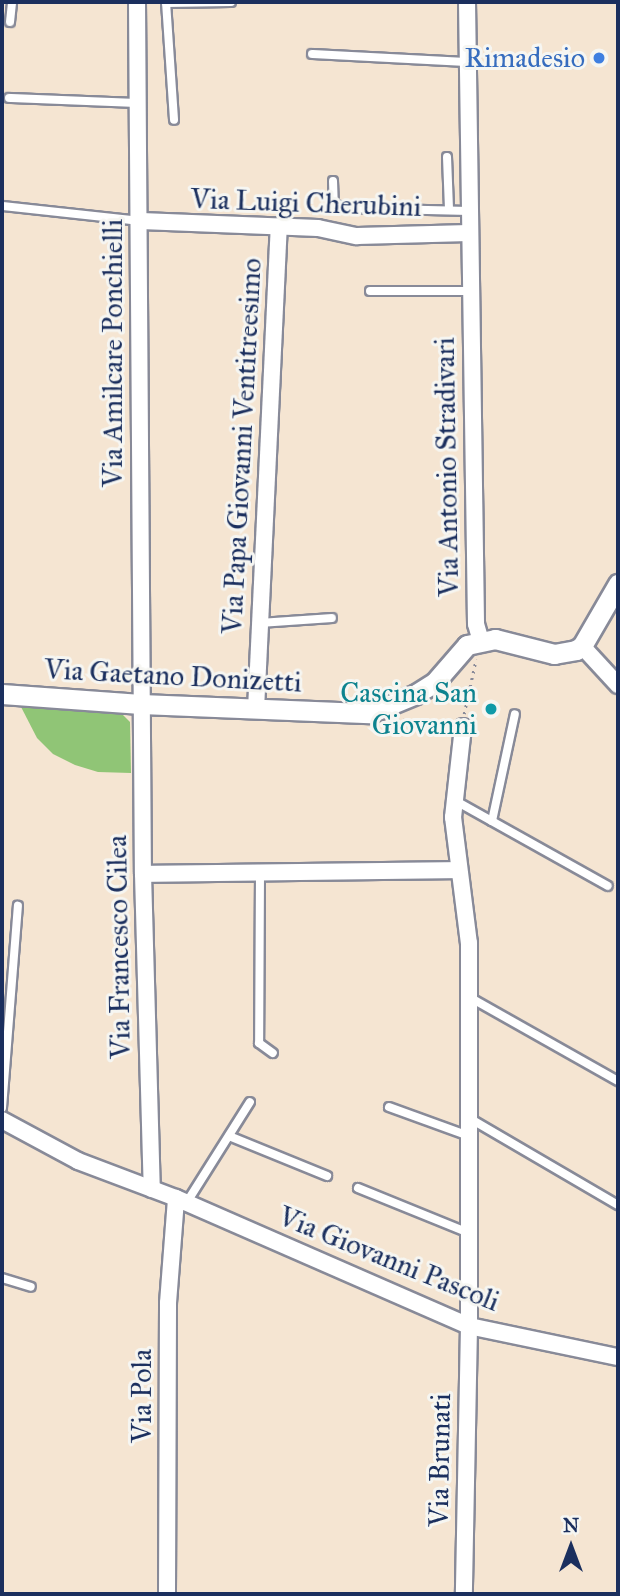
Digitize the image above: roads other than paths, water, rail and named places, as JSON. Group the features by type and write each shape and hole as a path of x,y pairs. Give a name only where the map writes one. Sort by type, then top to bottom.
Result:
{"street":[{"name":"Via Amilcare Ponchielli","path":"137,2 141,221 138,439 141,704"},
{"name":"Via Antonio Stradivari","path":"467,2 476,624 479,648"},
{"name":"Via Luigi Cherubini","path":"141,221 318,228 357,236 469,233"},
{"name":"Via Papa Giovanni Ventitreesimo","path":"256,710 279,227"},
{"path":"479,648 495,639 554,654 570,653 582,646 618,584"},
{"name":"Via Gaetano Donizetti","path":"2,694 256,710 370,713 416,694 435,682 467,645 479,648"},
{"path":"582,646 618,685"},
{"name":"Via Francesco Cilea","path":"141,704 152,1189"},
{"name":"Via Brunati","path":"463,727 454,800 457,870 469,943 469,1326 464,1594"},
{"path":"143,874 457,870"},
{"name":"Via Giovanni Pascoli","path":"2,1120 78,1161 181,1200 469,1326 618,1357"},
{"name":"Via Pola","path":"167,1594 168,1303 181,1200"}],"lane":[{"path":"9,22 12,2"},
{"path":"174,120 166,2 231,2"},
{"path":"312,54 467,62"},
{"path":"9,98 140,103"},
{"path":"447,157 449,210"},
{"path":"333,181 334,204 344,208 469,211"},
{"path":"2,206 141,221"},
{"path":"370,291 470,291"},
{"path":"260,623 332,618"},
{"path":"492,821 515,714"},
{"path":"454,800 608,886"},
{"path":"260,873 259,1043 273,1053"},
{"path":"2,1108 18,906"},
{"path":"469,997 618,1081"},
{"path":"181,1200 229,1136 250,1102"},
{"path":"389,1107 469,1136"},
{"path":"469,1118 618,1205"},
{"name":"Via Giovanni Pascoli","path":"229,1136 327,1175"},
{"path":"358,1188 469,1234"},
{"path":"2,1278 31,1287"}],"place":[{"name":"Rimadesio","path":"599,58"},
{"name":"Cascina San Giovanni","path":"491,709"}]}
